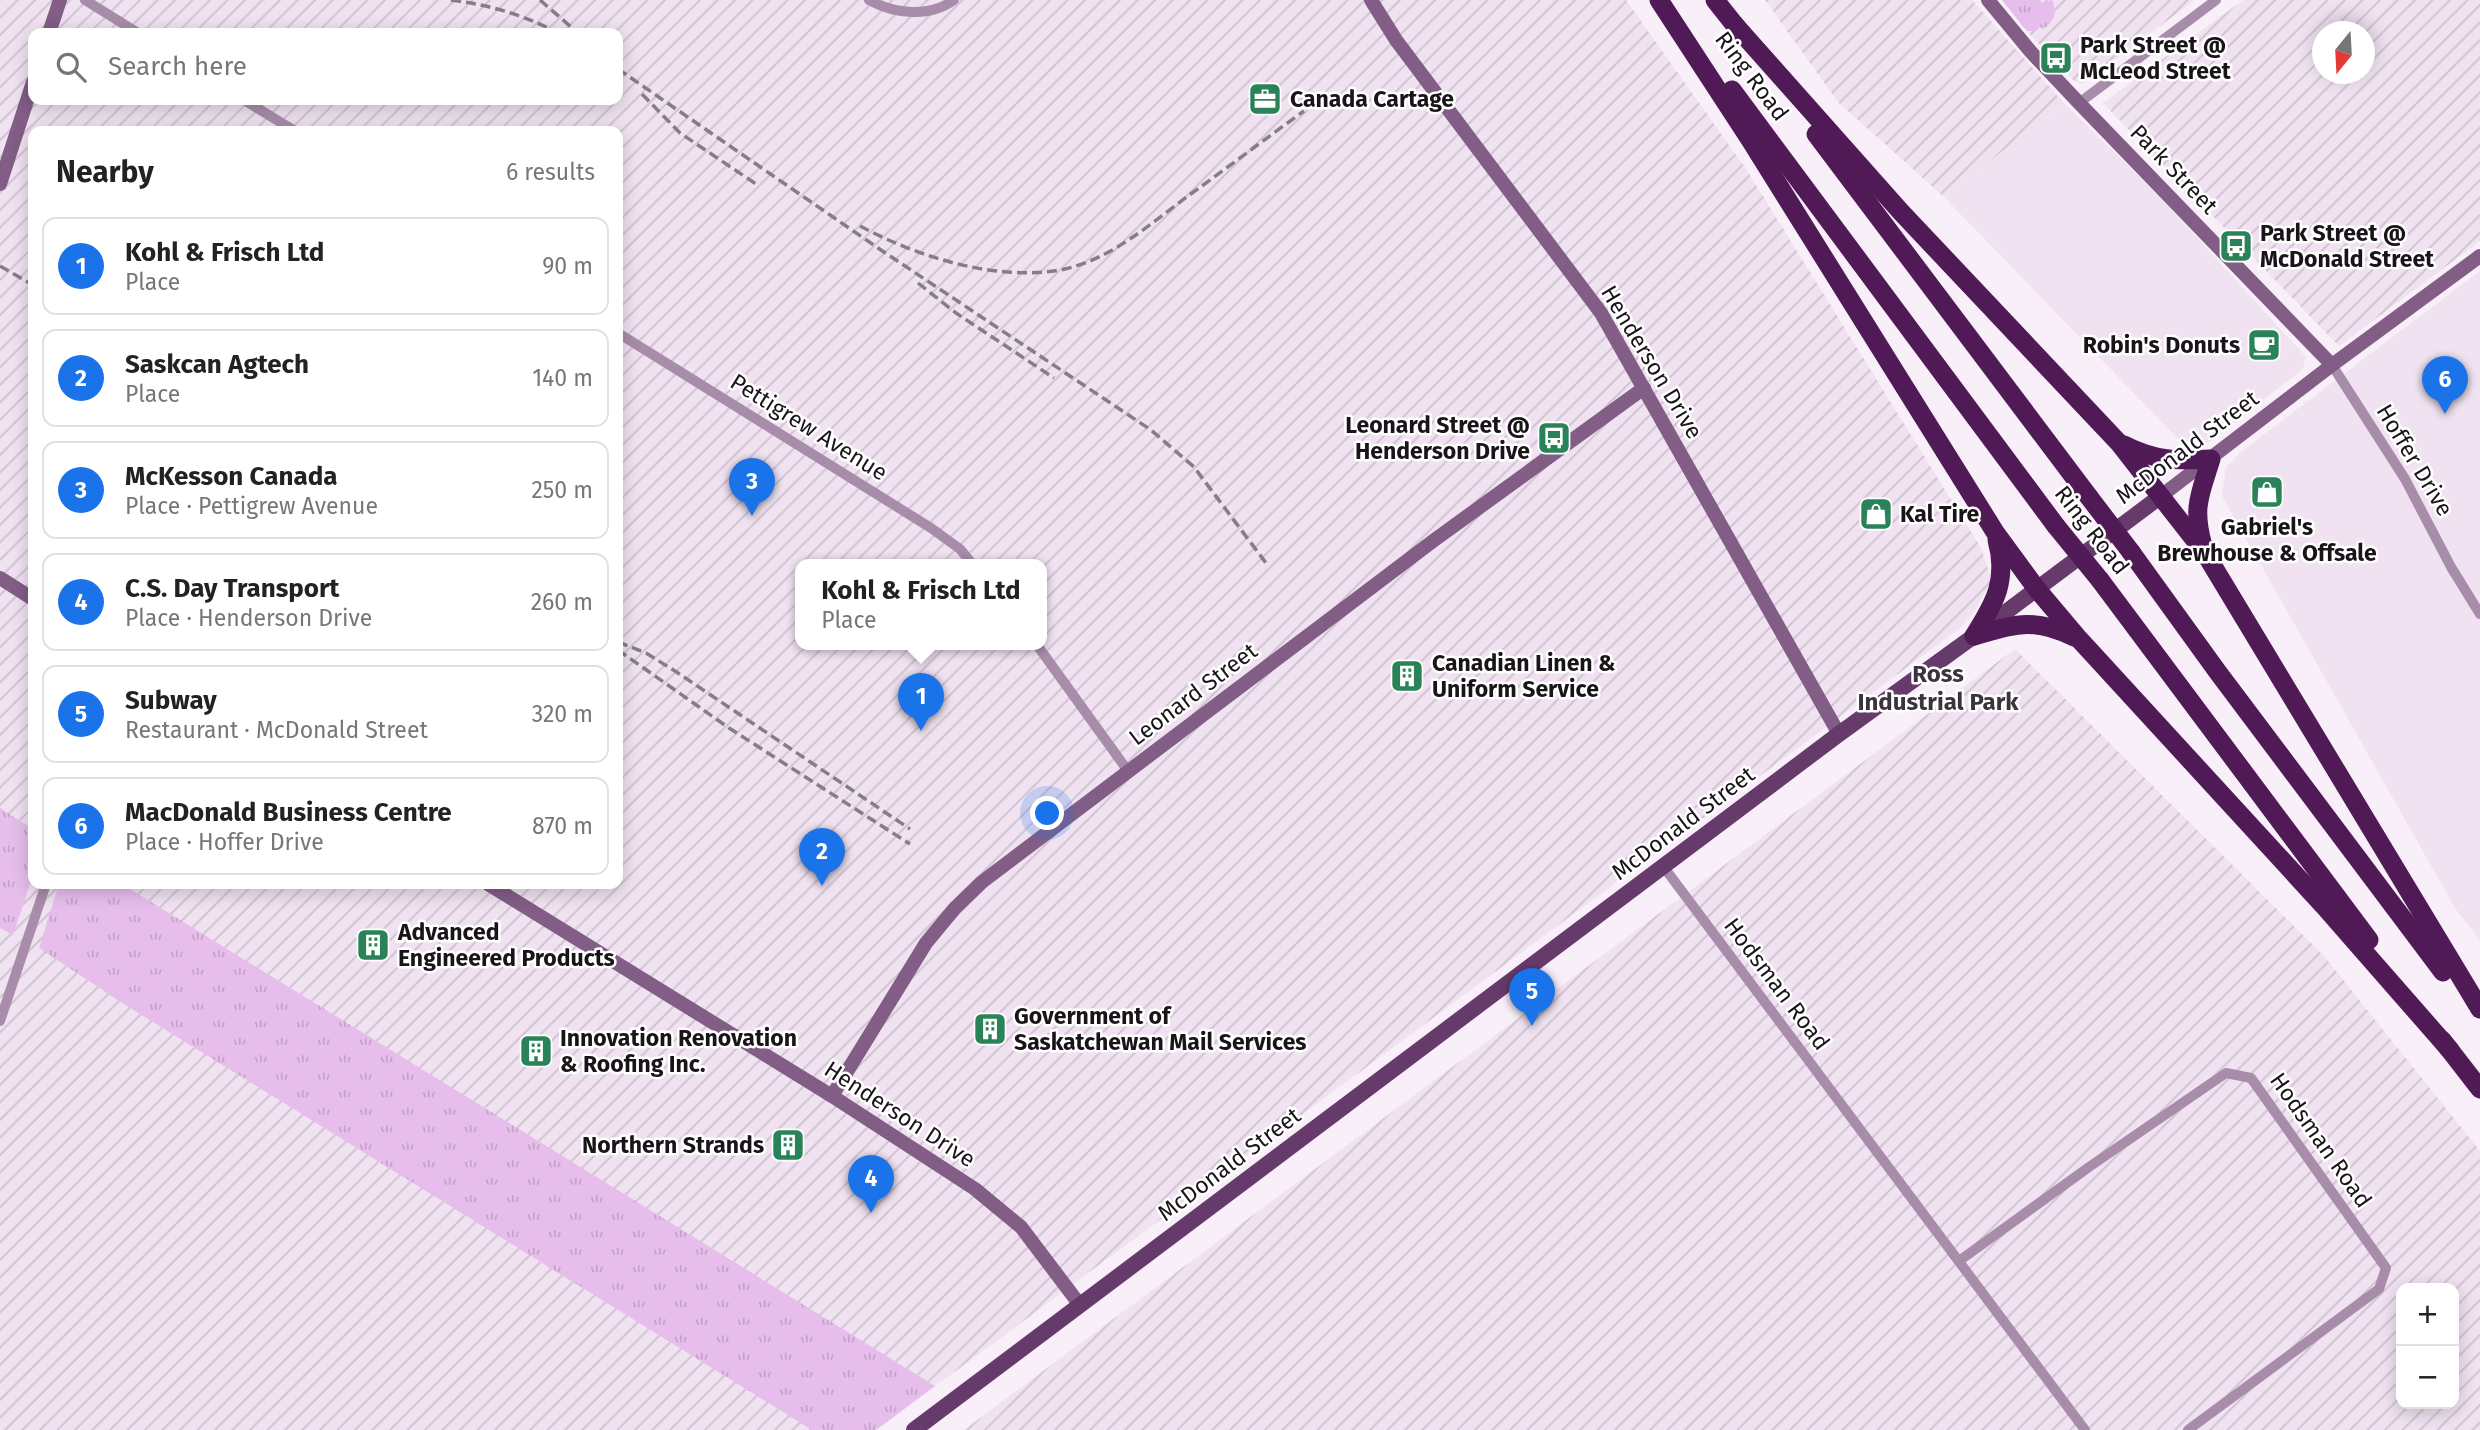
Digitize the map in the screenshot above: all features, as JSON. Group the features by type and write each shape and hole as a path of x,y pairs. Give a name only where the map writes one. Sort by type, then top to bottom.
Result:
{"highway":[{"path":"1659,0 1751,141 1995,532 2036,588 2079,639 2315,896 2450,1050"},
{"name":"Ring Road","path":"1665,0 2480,1090"},
{"name":"Ring Road","path":"1715,0 2131,552 2480,1024"},
{"path":"1734,24 1901,212 2119,443 2205,553 2480,1009"},
{"path":"2119,443 2144,455 2161,459 2211,459 2196,508 2205,553"},
{"path":"1974,636 1993,607 2002,574 2002,559 1995,532"},
{"path":"1974,636 2013,625 2033,624 2052,626 2079,639"}],"main road":[{"name":"McDonald Street","path":"915,1430 1839,734 2161,496"}],"street":[{"path":"51,28 60,0"},
{"path":"85,0 130,28"},
{"path":"869,0 892,9 912,12 935,9 954,0"},
{"name":"Henderson Drive","path":"1371,0 1396,40 1601,313 1839,734"},
{"name":"Park Street","path":"1988,0 2031,52 2079,103 2332,365"},
{"path":"2079,103 2216,0"},
{"path":"0,184 28,97"},
{"path":"252,105 287,126"},
{"name":"McDonald Street","path":"2161,496 2480,256"},
{"name":"Pettigrew Avenue","path":"623,336 932,528 960,549 968,559"},
{"name":"Hoffer Drive","path":"2332,365 2405,479 2451,567 2480,614"},
{"name":"Leonard Street","path":"832,1096 926,943 955,908 982,882 1439,537 1644,388"},
{"path":"0,578 28,596"},
{"path":"1041,650 1128,771"},
{"name":"Hodsman Road","path":"1663,866 2085,1430"},
{"path":"0,1021 44,889"},
{"name":"Henderson Drive","path":"496,889 832,1096 975,1189 1021,1227 1080,1305"},
{"name":"Hodsman Road","path":"1959,1261 2226,1073 2251,1078 2386,1268 2379,1289 2188,1430"}],"shaded area":[{"path":"0,0 1626,0 1746,169 1981,548 1992,580 1974,612 1960,628 876,1430 0,1430"},
{"path":"1765,0 1972,0 2064,103 1944,197 1838,102"},
{"path":"2002,0 2195,0 2082,84 2074,81 2022,26"},
{"path":"2243,0 2480,0 2480,241 2339,346 2103,103"},
{"path":"2064,103 2159,196 2306,357 2302,370 2208,443 2187,448 1944,197"},
{"path":"2480,271 2480,941 2455,908 2222,496 2226,467 2242,451"},
{"path":"2015,649 2324,956 2480,1151 2480,1430 964,1430"}],"green space":[{"path":"2002,0 2039,0 2042,3 2052,0 2054,16 2043,29 2039,26 2036,31 2027,31"},
{"path":"0,808 28,826 28,889 13,935 0,928"},
{"path":"57,889 130,889 935,1386 876,1430 812,1430 119,1001 39,948"}],"railway":[{"path":"451,0 506,12 547,28"},
{"path":"540,0 572,28"},
{"path":"623,72 878,248 1151,430 1194,467 1266,563"},
{"path":"642,94 680,133 756,184"},
{"path":"860,226 906,247 957,264 1009,272 1060,270 1095,259 1128,241 1304,111"},
{"path":"0,266 28,282"},
{"path":"918,283 956,313 1054,378"},
{"path":"623,644 646,653 675,671 910,829"},
{"path":"623,654 729,728 910,844"}],"place":[{"name":"Park Street @ McLeod Street","path":"2056,58"},
{"name":"Canada Cartage","path":"1265,99"},
{"name":"Park Street @ McDonald Street","path":"2236,246"},
{"name":"Robin's Donuts","path":"2264,345"},
{"name":"MacDonald Business Centre","path":"2445,414"},
{"name":"Leonard Street @ Henderson Drive","path":"1554,438"},
{"name":"Gabriel's Brewhouse & Offsale","path":"2267,492"},
{"name":"Kal Tire","path":"1876,514"},
{"name":"McKesson Canada","path":"752,516"},
{"name":"Canadian Linen & Uniform Service","path":"1407,676"},
{"name":"Kohl & Frisch Ltd","path":"921,731"},
{"name":"Saskcan Agtech","path":"822,886"},
{"name":"Advanced Engineered Products","path":"373,945"},
{"name":"Subway","path":"1532,1026"},
{"name":"Government of Saskatchewan Mail Services","path":"990,1029"},
{"name":"Innovation Renovation & Roofing Inc.","path":"536,1051"},
{"name":"Northern Strands","path":"788,1145"},
{"name":"C.S. Day Transport","path":"871,1213"}],"district":[{"name":"Ross Industrial Park","path":"1938,688"}]}
